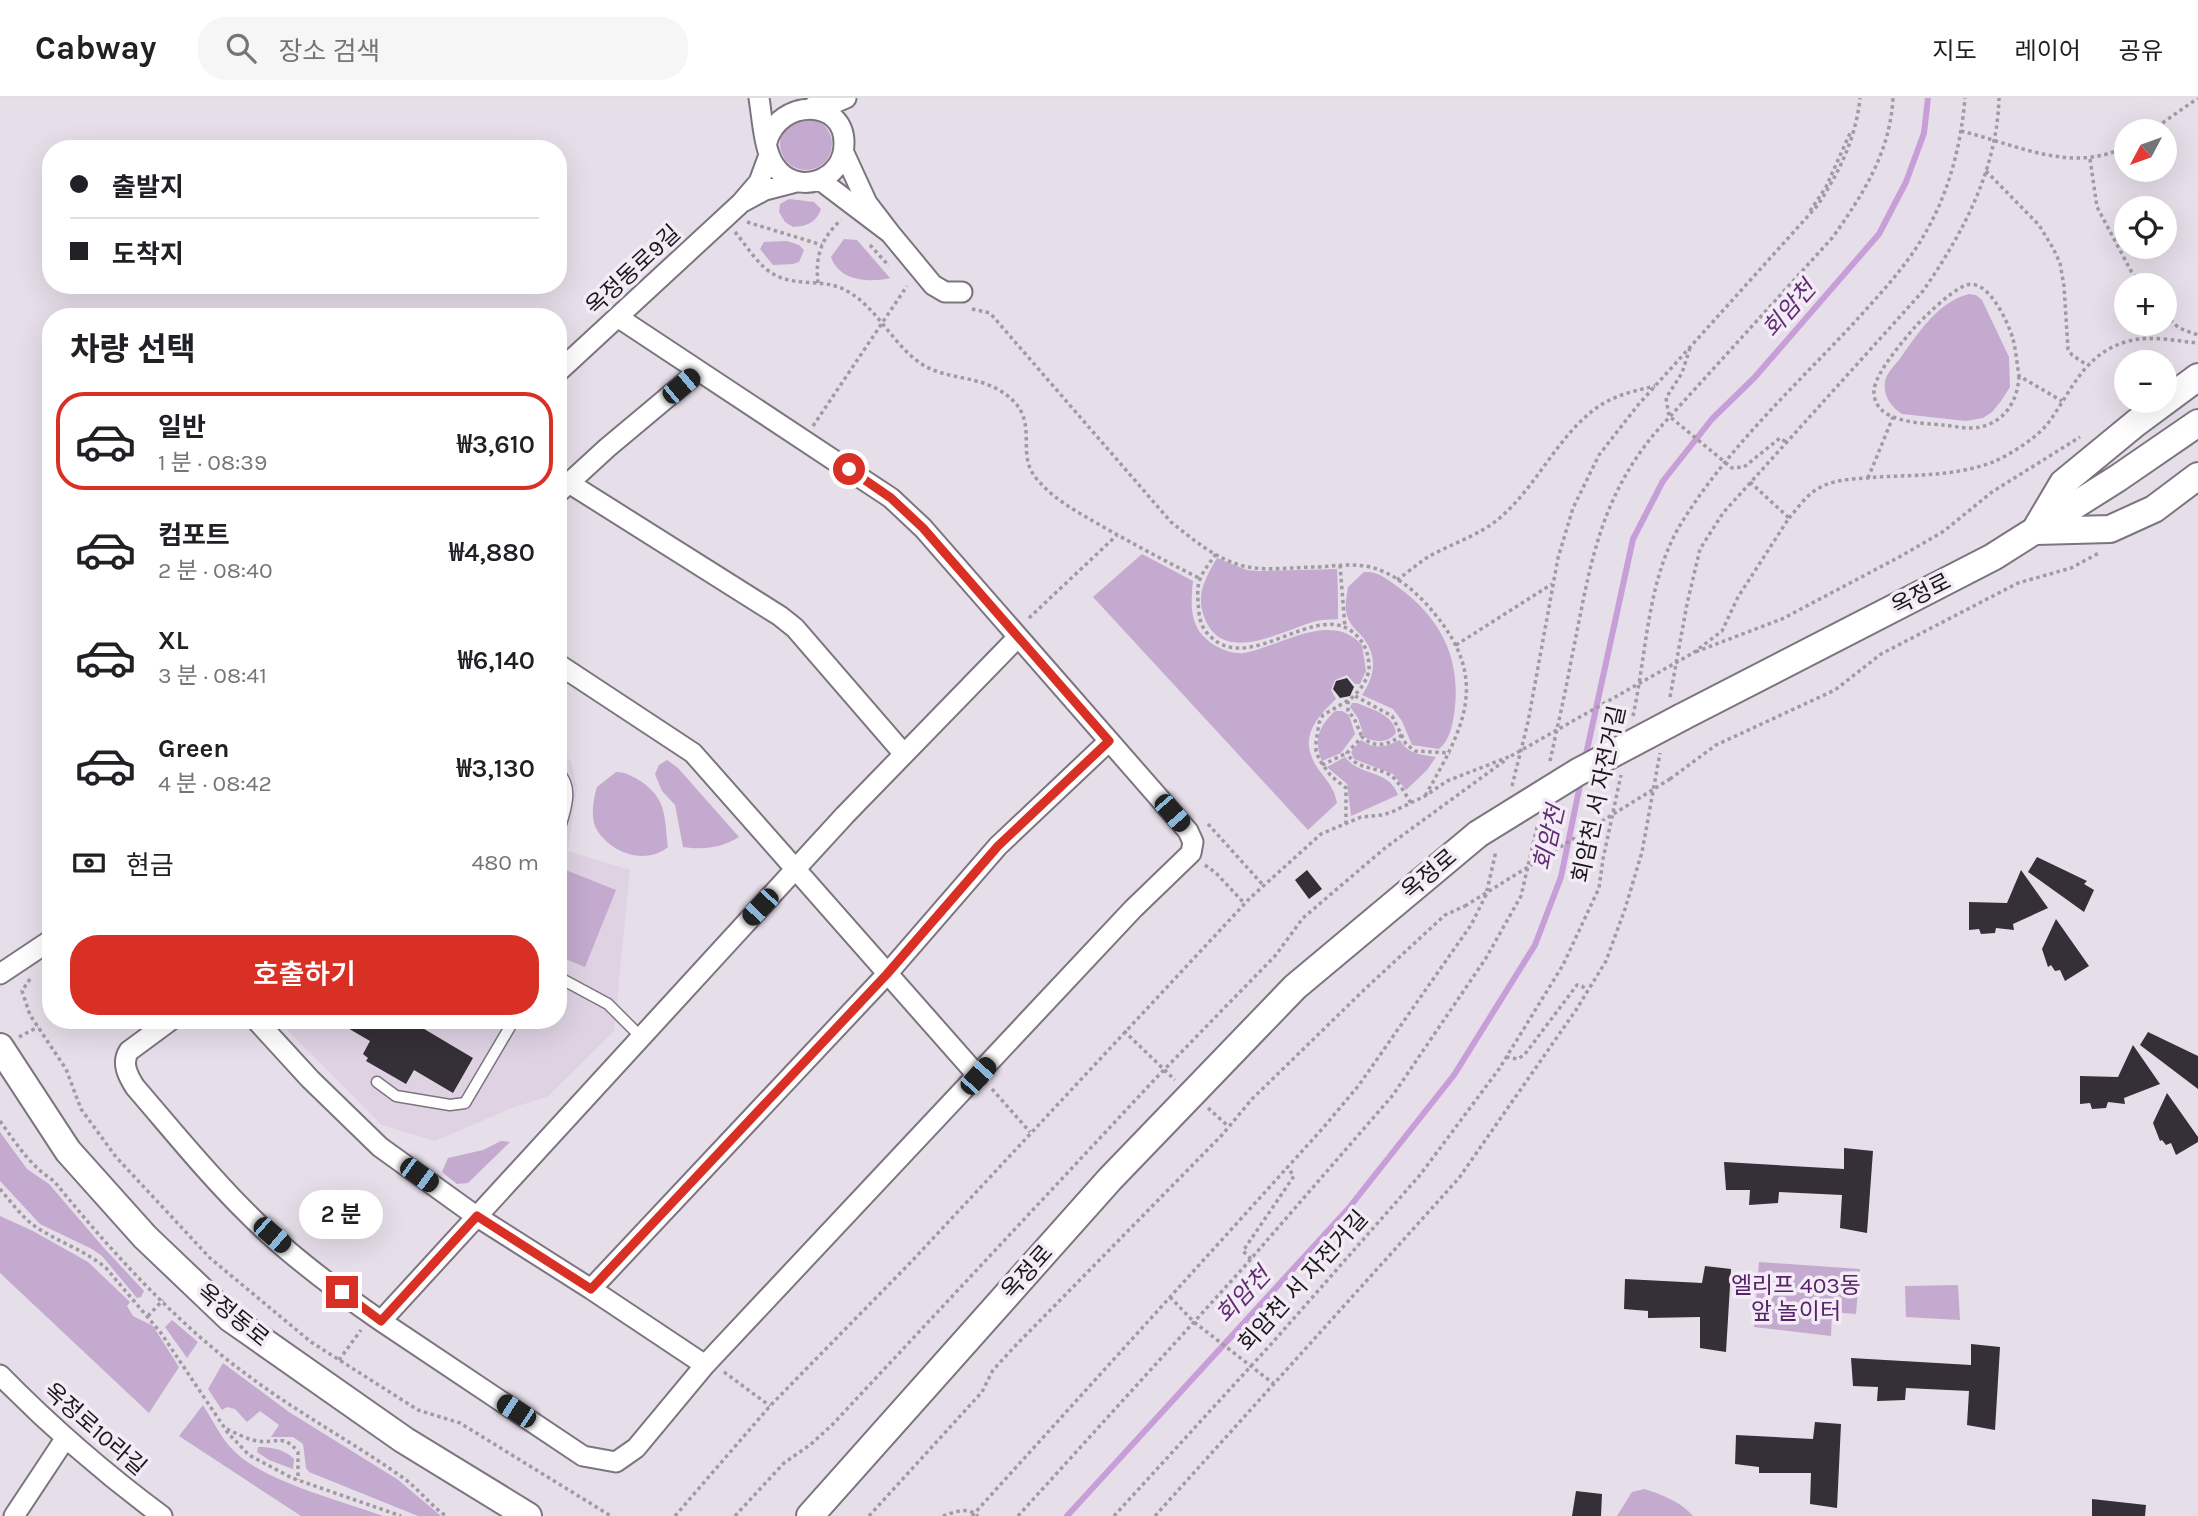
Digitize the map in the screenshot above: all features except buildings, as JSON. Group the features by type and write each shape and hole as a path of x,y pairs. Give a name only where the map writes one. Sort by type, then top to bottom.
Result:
{"main road":[{"path":"2034,531 2063,482 2198,377"},
{"name":"옥정로","path":"810,1516 1110,1179 1295,987 1478,834 1676,707 1993,557 2118,478 2198,423"},
{"path":"2034,531 2110,529 2154,509 2198,476"},
{"name":"옥정동로","path":"0,1047 68,1151 145,1237 230,1318 404,1440 528,1516"}],"street":[{"path":"759,98 768,149 775,167 796,182"},
{"path":"746,209 759,182 768,149 770,129 777,118 798,103 830,105 846,98"},
{"path":"842,129 858,98"},
{"path":"746,209 765,190 796,182 820,180 831,174 839,164 845,141 835,118 825,110 798,103"},
{"path":"844,153 867,203 890,233 933,285 966,301"},
{"path":"820,180 890,233"},
{"name":"옥정동로9길","path":"567,364 746,209"},
{"path":"157,1029 142,1039 126,1056 126,1070 135,1087 215,1180 252,1218 330,1283 372,1323 583,1456 616,1462 636,1448 1133,909 1191,853 1193,842 1188,831 1109,741 1022,629 891,498 619,318"},
{"path":"567,485 699,370"},
{"path":"567,490 780,616 795,628 904,754"},
{"path":"372,1323 477,1216 794,870 1022,629"},
{"path":"567,670 693,753 978,1076"},
{"path":"591,1289 887,974 998,846 1109,741"},
{"path":"0,974 42,946"},
{"path":"265,1029 370,1140 477,1216 711,1367"},
{"name":"옥정로10라길","path":"0,1375 65,1439 156,1514"},
{"path":"0,1506 14,1516 65,1439"}],"lane":[{"path":"567,982 608,1004 641,1037"},
{"path":"377,1082 396,1096 450,1105 465,1103 509,1029"}],"path":[{"path":"1638,405 1797,229 1826,187 1851,131 1859,98"},
{"name":"회암천 서 자전거길","path":"1631,726 1653,602 1667,550 1681,523 1725,462 1771,409 1870,306 1908,260 1944,195 1953,169 1965,98"},
{"path":"1676,707 1687,604 1700,549 1723,513 1923,291 1946,259 1971,213 1986,171 1998,121 1999,98"},
{"path":"2168,119 2198,98"},
{"path":"1961,131 2061,158 2091,159 2114,153"},
{"path":"2091,159 2097,207 2132,273"},
{"path":"1986,171 2039,225 2053,248 2060,263 2064,286 2068,348 2072,355 2087,365"},
{"path":"746,209 743,221 822,245"},
{"path":"818,283 816,264 822,245 830,230 844,218 837,211"},
{"path":"733,229 763,267 773,274 783,279 844,288 858,297 912,356 925,366 999,390 1017,405 1027,424 1028,463 1036,477 1059,501 1199,578"},
{"path":"864,238 890,267"},
{"path":"2019,376 2011,407 2003,416 1978,428 1908,422 1892,417 1876,400 1874,391 1879,376 1925,316 1964,285 1973,284 1980,285 1987,291 2004,320 2013,340 2019,376 2062,401"},
{"path":"813,426 907,286 916,296"},
{"path":"966,301 990,313 1171,522 1216,554 1227,561 1251,568 1340,565 1372,568 1397,580 1420,596 1446,626 1456,645 1466,677 1463,720 1450,753 1425,796"},
{"path":"2177,326 2198,335"},
{"path":"735,1516 784,1463 832,1425 1163,1070 1275,956 1303,918 1385,848 1511,756 1693,653 1722,631 1738,597 1789,518 1819,488 1840,481 1958,472 1994,461 2017,448 2047,425 2074,380 2104,352 2127,341 2148,338 2198,343"},
{"path":"1691,346 1682,373 1666,398 1670,416 1732,468 1744,467 1780,438 1786,442"},
{"path":"1397,580 1427,558 1502,517 1528,490 1566,438 1602,405 1622,395 1655,386"},
{"path":"1868,478 1892,417"},
{"path":"1693,653 1782,620 1903,555 1944,531 1992,492 2083,435"},
{"path":"1750,482 1789,518"},
{"path":"1022,629 1117,535"},
{"path":"869,1516 982,1392 993,1370 1017,1344 1222,1135 1252,1099 1445,915 1465,906 1670,779 1717,745 1835,690 1881,654 2018,583 2071,568 2101,551"},
{"path":"1216,554 1199,578 1196,588 1199,620 1212,639 1239,649 1321,626 1336,625 1345,627 1362,640 1369,671 1355,696 1329,710 1319,723 1316,751 1322,765 1346,788 1346,824"},
{"path":"1340,565 1345,627"},
{"path":"1456,645 1553,583"},
{"path":"1355,696 1392,716 1406,744 1415,751 1450,753"},
{"path":"1349,699 1348,711 1362,737 1372,744 1383,745 1402,735"},
{"path":"1322,765 1347,753 1362,737"},
{"path":"1155,1516 1459,1178 1504,1117 1606,961 1642,852 1661,751"},
{"path":"1347,753 1352,761 1395,779 1411,803"},
{"path":"675,1516 770,1406 911,1262 1250,898 1291,859 1321,834 1361,817 1382,815 1425,796 1447,781 1511,756"},
{"name":"회암천 서 자전거길","path":"1114,1516 1420,1175 1506,1058 1563,965 1599,888 1623,766"},
{"path":"36,974 28,980 22,991 30,1015 66,1069 81,1110 116,1157 210,1258 311,1342 338,1360 418,1410 460,1423 611,1516"},
{"path":"1506,1058 1518,1059 1525,1054 1577,985 1587,991"},
{"path":"1124,1031 1163,1070"},
{"path":"1251,1259 1243,1251 1294,1176 1287,1167"},
{"path":"0,1189 28,1221 96,1259 106,1268 148,1316 225,1428 249,1455 298,1480 401,1516"},
{"path":"1170,1297 1208,1333 1274,1384"},
{"path":"148,1316 163,1300"},
{"path":"338,1360 372,1323"},
{"path":"711,1367 770,1406"},
{"path":"225,1428 257,1441 287,1441 298,1452 298,1480"},
{"path":"943,1516 959,1510 976,1514"}],"shaded area":[{"path":"567,758 571,760 577,789 568,851 630,870 614,1031 547,1097 514,1107 435,1141 382,1125 286,1029 567,1029"}],"green space":[{"path":"806,118 816,120 824,126 830,134 830,154 824,162 816,168 806,170 796,168 788,162 782,154 780,144 782,134 788,126 796,120"},
{"path":"789,199 814,202 821,209 810,223 793,227 785,222 779,212 780,204"},
{"path":"844,239 857,240 890,278 864,280 848,276 841,271 831,257"},
{"path":"787,241 804,250 799,262 773,265 760,249 764,242"},
{"path":"1969,294 1982,300 2009,357 2010,387 1992,412 1983,418 1966,421 1902,414 1894,408 1887,396 1885,382 1890,370 1938,312 1947,304"},
{"path":"1142,554 1193,581 1192,611 1197,627 1209,641 1224,650 1244,653 1321,630 1336,630 1350,635 1362,645 1366,671 1360,684 1355,684 1347,675 1335,680 1331,690 1336,699 1320,716 1310,734 1310,752 1314,763 1331,787 1337,803 1308,830 1093,597"},
{"path":"1217,558 1247,570 1337,569 1338,619 1316,621 1255,641 1240,643 1226,640 1214,633 1205,619 1201,602 1205,580"},
{"path":"1364,572 1382,576 1413,599 1446,642 1455,676 1456,695 1451,729 1439,749 1412,745 1402,721 1393,709 1362,695 1372,672 1372,657 1366,642 1349,620 1346,605 1348,587"},
{"path":"1352,703 1387,717 1396,733 1381,741 1364,737 1358,718 1350,707"},
{"path":"1335,711 1349,715 1355,734 1341,753 1322,761 1318,746 1319,734"},
{"path":"1361,740 1380,746 1400,740 1411,751 1436,757 1406,790 1393,774 1354,759 1351,752"},
{"path":"1345,757 1358,768 1388,781 1398,795 1351,816 1347,784 1327,767"},
{"path":"667,760 678,768 739,837 712,847 683,847 675,805 662,791 655,774 659,765"},
{"path":"616,772 642,782 661,803 668,847 650,855 630,854 611,845 597,830 593,803 597,787"},
{"path":"567,871 616,890 585,967 567,960"},
{"path":"0,1132 27,1169 49,1184 144,1291 141,1297 137,1298 102,1256 40,1224 0,1181"},
{"path":"501,1141 510,1142 468,1183 457,1184 442,1172 448,1158 483,1150"},
{"path":"0,1216 88,1262 130,1302 127,1306 133,1316 153,1326 179,1367 149,1413 0,1273"},
{"name":"엘리프 403동 앞 놀이터","path":"1759,1262 1860,1269 1856,1314 1832,1312 1831,1336 1754,1327"},
{"path":"1958,1285 1960,1320 1906,1317 1905,1286"},
{"path":"172,1320 198,1342 187,1358 165,1327"},
{"path":"223,1363 289,1412 397,1479 441,1516 418,1516 309,1472 303,1444 293,1437 271,1437 279,1425 260,1411 247,1422 235,1409 227,1407 222,1410 208,1389"},
{"path":"203,1405 225,1440 246,1461 282,1481 383,1516 301,1516 179,1436"},
{"path":"258,1447 286,1453 294,1459 293,1469 269,1460 257,1452"},
{"path":"1644,1489 1670,1499 1693,1516 1617,1516 1632,1492"}],"waterway":[{"name":"회암천","path":"1585,759 1633,539 1663,481 1712,419 1755,377 1879,234 1906,182 1924,133 1928,98"},
{"name":"회암천","path":"1067,1516 1348,1209 1454,1075 1535,945 1561,877 1581,780"}],"route":[{"path":"342,1292 381,1321 477,1216 591,1289 887,974 998,846 1109,741 923,528 891,498 849,469"}]}
